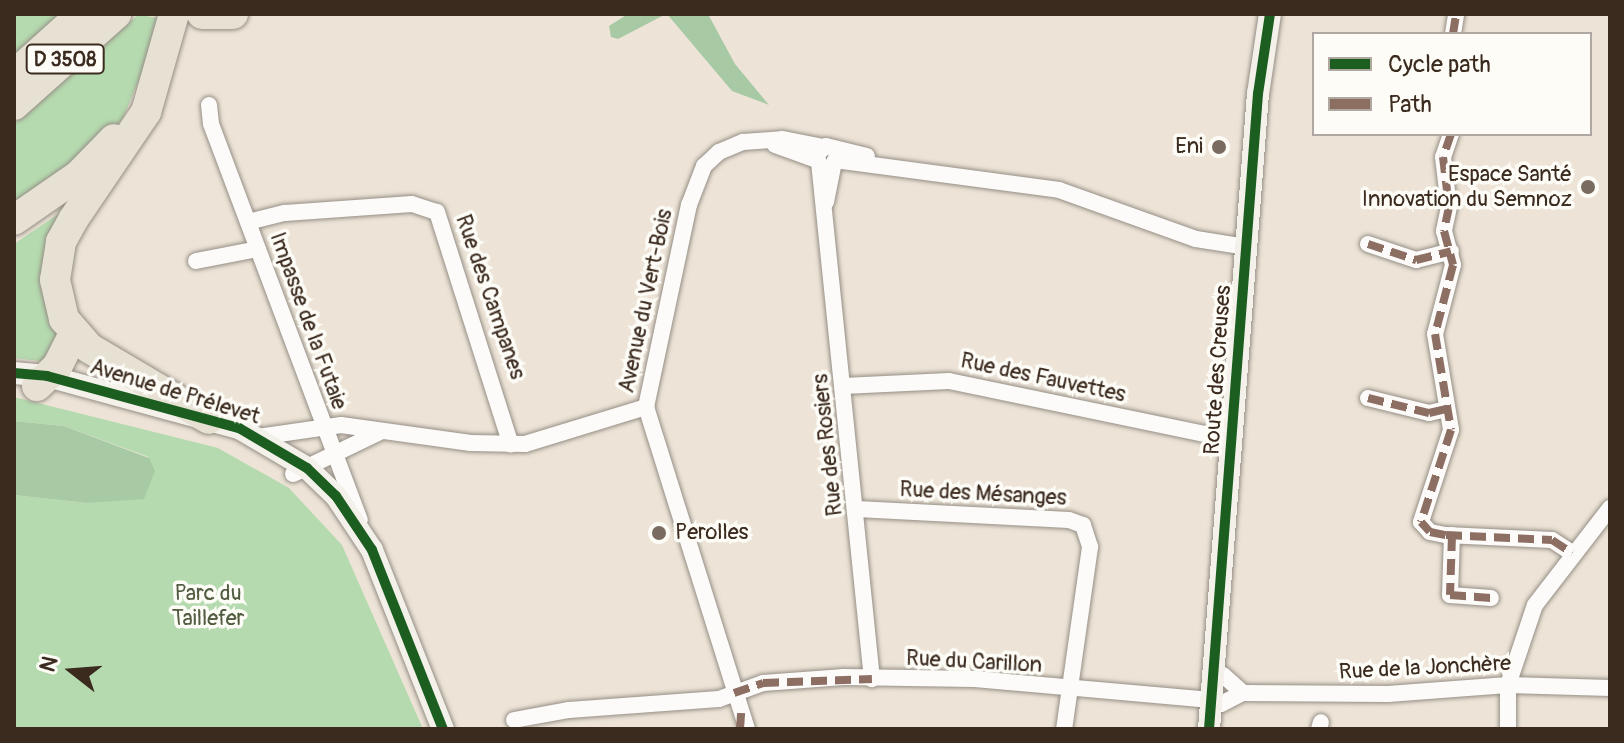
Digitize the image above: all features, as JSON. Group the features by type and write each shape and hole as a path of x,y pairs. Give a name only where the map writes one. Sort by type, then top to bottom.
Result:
{"highway":[{"name":"D 3508","path":"14,75 82,14"},
{"name":"D 3508","path":"14,105 116,14"},
{"path":"202,14 233,14"},
{"path":"14,220 79,175 123,127 145,93 172,23"},
{"path":"172,23 137,131 61,242 55,280 74,334 108,361 209,419"},
{"path":"28,380 74,334"}],"street":[{"name":"Route des Creuses","path":"1219,729 1216,702 1233,440 1258,94 1270,14"},
{"name":"Impasse de la Futaie","path":"209,105 248,222 372,550"},
{"path":"1450,136 1443,157 1449,207 1444,231 1451,251 1435,334 1451,430 1421,522 1430,532 1552,540 1572,553"},
{"name":"Avenue du Vert-Bois","path":"734,693 646,407 699,175 719,152 762,140 826,156 1059,190 1196,239 1247,247"},
{"name":"Rue des Rosiers","path":"826,156 825,207 872,679"},
{"name":"Rue des Campanes","path":"248,222 285,213 412,204 437,212 486,351 511,445"},
{"path":"1368,244 1416,260 1451,251"},
{"path":"196,261 258,249"},
{"name":"Avenue de Prélevet","path":"28,380 209,419 258,437 336,496 372,550 387,596 443,729"},
{"name":"Avenue de Prélevet","path":"28,380 235,441 298,468 387,596"},
{"name":"Rue des Fauvettes","path":"843,386 949,381 1233,440"},
{"path":"1368,398 1429,413 1446,409"},
{"path":"258,437 323,424 511,445 537,442 646,407"},
{"path":"301,429 298,468 382,432"},
{"path":"1508,729 1508,685 1535,605 1572,553 1610,508"},
{"name":"Rue des Mésanges","path":"857,509 1069,520 1083,525 1090,547 1073,688"},
{"path":"1452,535 1450,595 1491,598"},
{"name":"Route des Creuses","path":"1209,729 1223,675 1221,618"},
{"path":"1223,675 1243,693"},
{"name":"Rue du Carillon","path":"514,720 569,710 719,699 763,683 872,679 975,679 1216,702"},
{"name":"Rue de la Jonchère","path":"1216,702 1243,693 1278,695 1508,685 1610,688"},
{"path":"1064,729 1073,688"},
{"path":"734,693 747,729"}],"green space":[{"path":"14,14 63,14 14,57"},
{"path":"139,14 164,20 123,118 93,153 14,211 14,124"},
{"path":"628,14 666,14 618,39 611,37 609,26"},
{"path":"667,14 708,14 735,64 769,105 732,91"},
{"path":"70,206 62,326 49,362 14,358 14,244"},
{"name":"Parc du Taillefer","path":"14,397 218,448 289,488 342,545 423,729 14,729 14,495 87,503 149,457 64,426 14,421"},
{"path":"14,421 64,426 149,458 155,471 144,499 87,503 14,495"}],"marked path":[{"path":"1453,32 1456,14"},
{"path":"1450,136 1443,157 1449,207 1444,231 1453,265 1435,334 1451,430 1421,522 1430,532 1446,535 1552,540 1572,553"},
{"path":"1368,244 1416,260 1451,251"},
{"path":"1368,398 1429,413 1446,409"},
{"path":"1452,535 1450,595 1491,598"},
{"path":"734,693 763,683 872,679"},
{"path":"740,729 741,713"}],"cycle path":[{"path":"1209,729 1258,94 1270,14"},
{"path":"14,373 47,376 239,428 307,468 336,496 372,550 443,729"}],"place":[{"name":"Eni","path":"1219,147"},
{"name":"Espace Santé Innovation du Semnoz","path":"1588,187"},
{"name":"Perolles","path":"659,533"}]}
